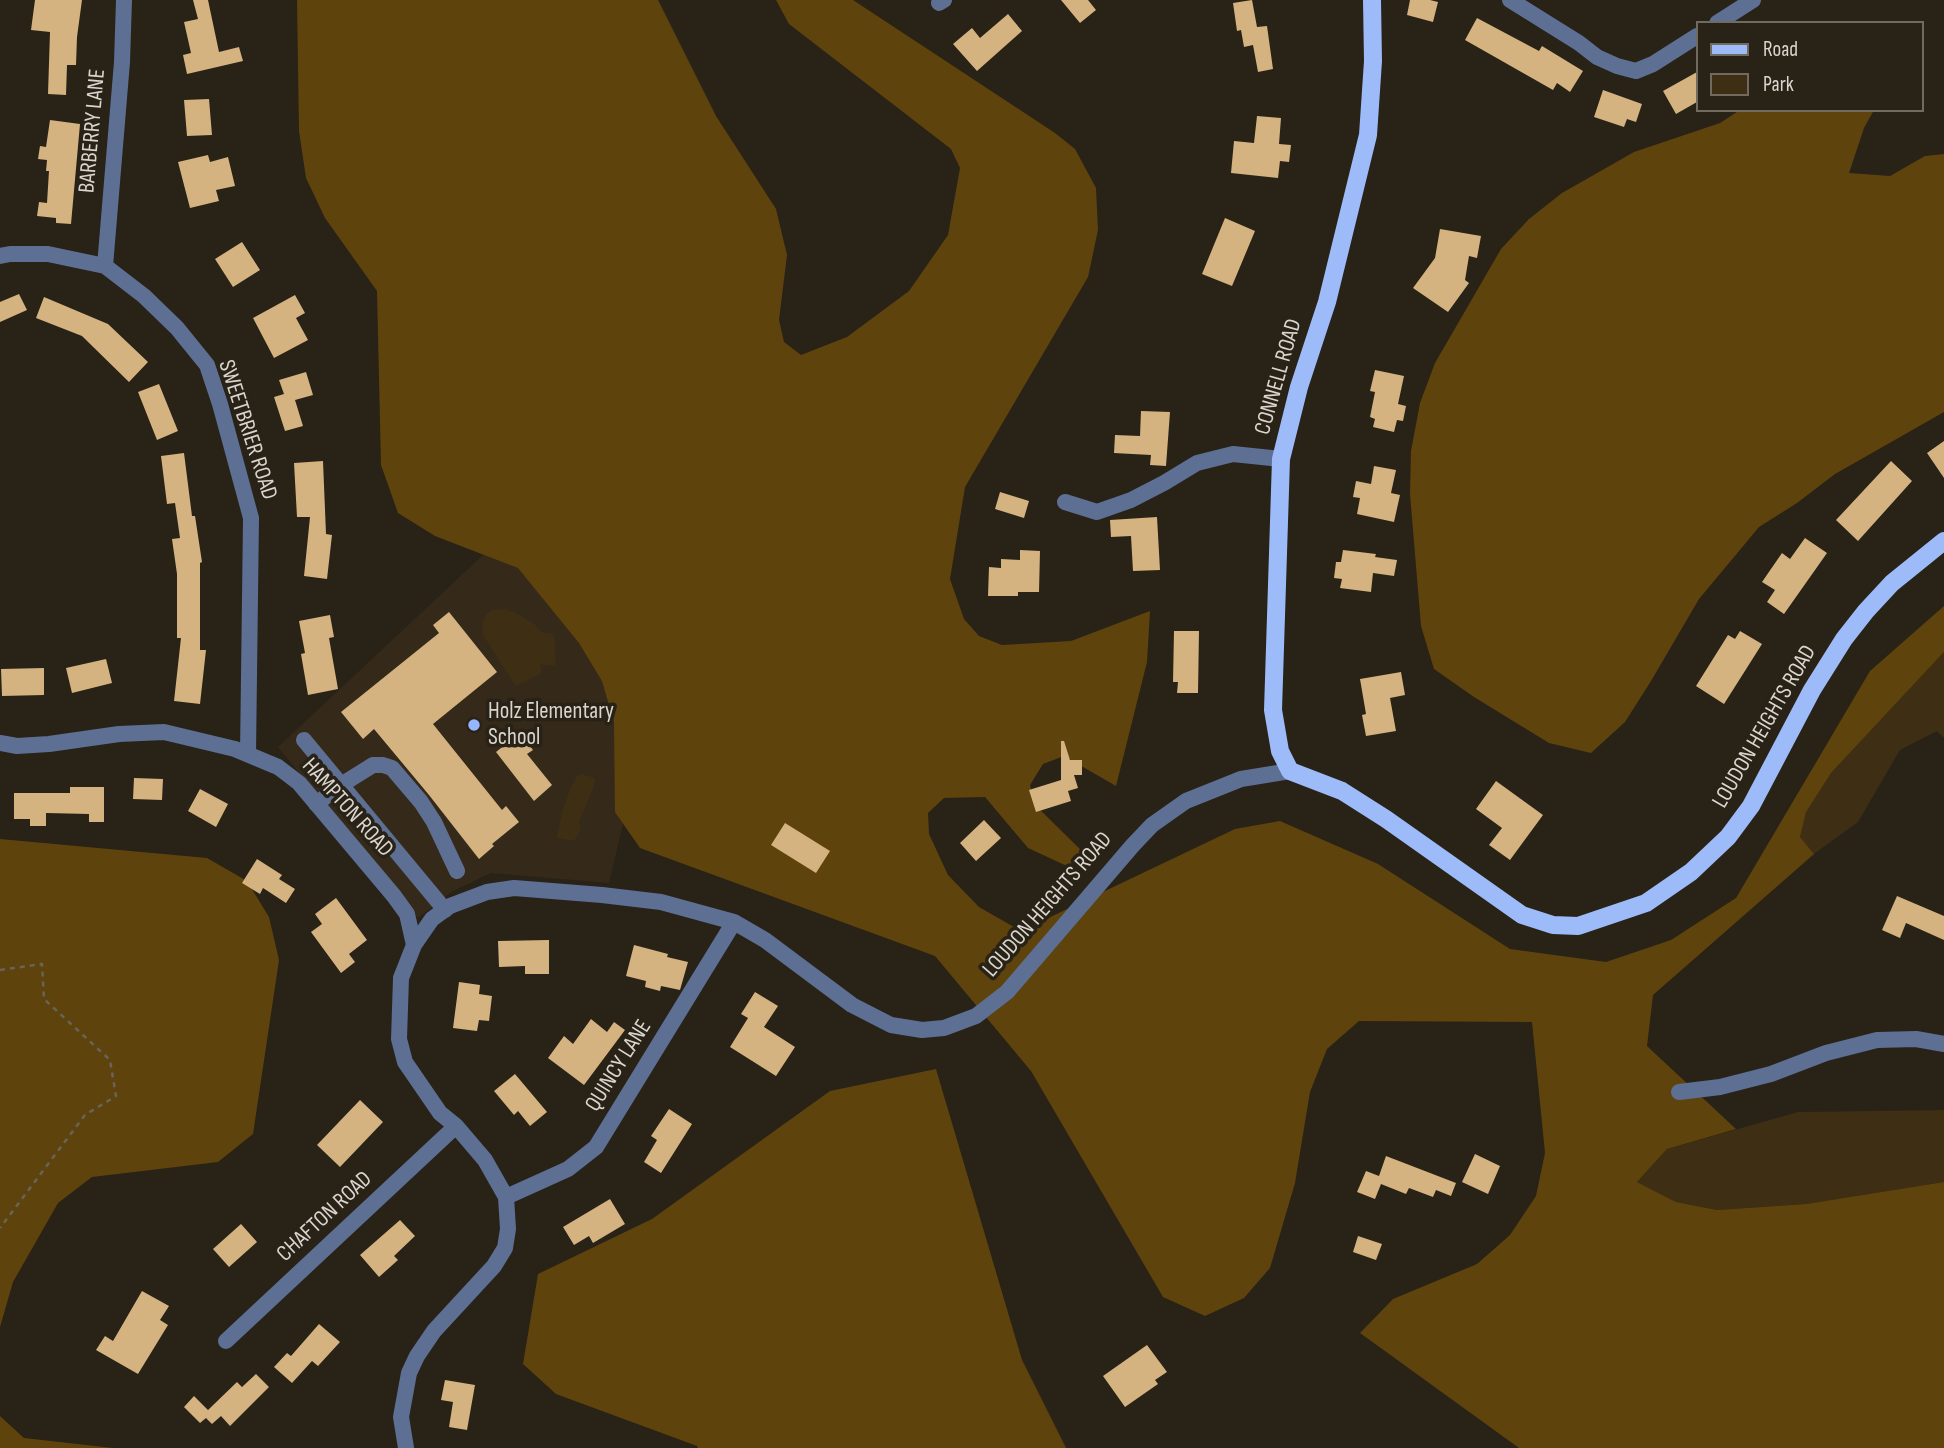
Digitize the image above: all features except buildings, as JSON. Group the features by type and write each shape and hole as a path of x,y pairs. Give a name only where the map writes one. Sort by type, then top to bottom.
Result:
{"main road":[{"name":"CONNELL ROAD","path":"1290,771 1280,751 1273,710 1281,459 1299,387 1327,302 1368,135 1373,61 1372,0"},
{"name":"LOUDON HEIGHTS ROAD","path":"1290,771 1342,791 1522,915 1553,925 1578,926 1646,903 1691,872 1728,837 1751,806 1812,690 1844,639 1892,583 1944,541"}],"street":[{"name":"BARBERRY LANE","path":"105,266 122,62 124,0"},
{"path":"1510,0 1597,57 1636,71 1653,64 1696,37"},
{"path":"1720,21 1753,0"},
{"name":"SWEETBRIER ROAD","path":"0,256 48,254 105,266 144,296 177,328 207,365 251,518 248,754"},
{"path":"1065,502 1097,512 1131,500 1197,463 1233,454 1281,459"},
{"name":"HAMPTON ROAD","path":"0,743 17,746 49,744 119,734 164,732 235,749 278,767 299,783 394,896 407,914 414,945"},
{"path":"304,740 446,910"},
{"path":"316,804 373,765 391,768 434,821 457,871"},
{"name":"LOUDON HEIGHTS ROAD","path":"407,1448 401,1417 409,1373 434,1331 494,1266 505,1248 508,1229 506,1197 485,1160 456,1126 440,1113 405,1062 399,1039 401,978 414,945 432,919 487,892 514,888 661,902 734,922 765,940 852,1005 891,1025 922,1030 944,1028 976,1016 1007,992 1152,825 1186,801 1241,779 1290,771"},
{"name":"QUINCY LANE","path":"506,1197 568,1169 596,1147 734,922"},
{"path":"1679,1092 1720,1087 1771,1074 1826,1053 1877,1040 1916,1040 1944,1044"},
{"name":"CHAFTON ROAD","path":"226,1341 456,1126"}],"path":[{"path":"0,970 42,964 44,999 110,1060 116,1096 85,1115 0,1228"}],"shaded area":[{"path":"297,0 658,0 716,116 776,209 787,255 779,320 784,342 801,355 847,337 909,291 948,235 960,168 951,149 789,24 776,0 853,0 1055,133 1075,149 1096,188 1098,230 1088,277 965,487 950,579 964,619 979,636 1002,645 1071,641 1150,611 1147,662 1116,786 1064,756 1043,764 1030,785 1035,805 1082,851 1069,867 1028,848 985,797 944,798 928,813 929,834 948,875 979,907 1021,931 1235,829 1280,821 1378,864 1510,949 1606,962 1671,940 1736,898 1870,671 1944,606 1944,652 1831,773 1806,812 1800,837 1814,854 1653,995 1647,1046 1736,1129 1667,1149 1637,1182 1676,1202 1717,1210 1806,1204 1944,1182 1944,1448 1519,1448 1360,1333 1393,1299 1477,1264 1510,1235 1536,1196 1545,1153 1532,1022 1359,1021 1327,1049 1310,1092 1295,1183 1270,1268 1244,1298 1205,1316 1163,1297 1031,1071 935,956 640,848 615,812 614,722 602,681 579,643 518,568 435,536 398,513 381,465 377,291 325,218 306,178 299,131"},
{"path":"1737,112 1873,112 1864,128 1849,173 1890,176 1925,156 1944,154 1944,412 1835,474 1759,527 1699,599 1625,722 1591,753 1549,743 1434,669 1421,626 1410,494 1411,451 1420,403 1435,363 1501,249 1529,219 1562,193 1634,152 1720,123"},
{"name":"Holz Elementary School","path":"499,540 652,703 609,883 491,873 453,891 418,918 278,747"},
{"path":"0,839 207,858 247,881 269,917 279,960 253,1134 218,1162 92,1177 58,1203 13,1282 0,1327"},
{"path":"936,1069 1022,1360 1066,1448 698,1448 556,1394 523,1364 538,1274 652,1219 830,1091"},
{"path":"0,1416 24,1438 113,1448 0,1448"}],"green space":[{"path":"504,609 523,617 543,633 554,635 556,666 540,664 542,673 516,686 483,635 482,624 486,615 492,610"},
{"path":"1944,652 1944,738 1937,731 1900,750 1858,822 1814,854 1800,837 1805,812 1831,773"},
{"path":"581,774 595,778 579,821 581,829 574,841 557,838 569,792 577,776"},
{"path":"1944,1110 1944,1182 1806,1204 1717,1210 1676,1202 1637,1182 1667,1149 1798,1112"}],"place":[{"name":"Holz Elementary School","path":"474,725"}]}
